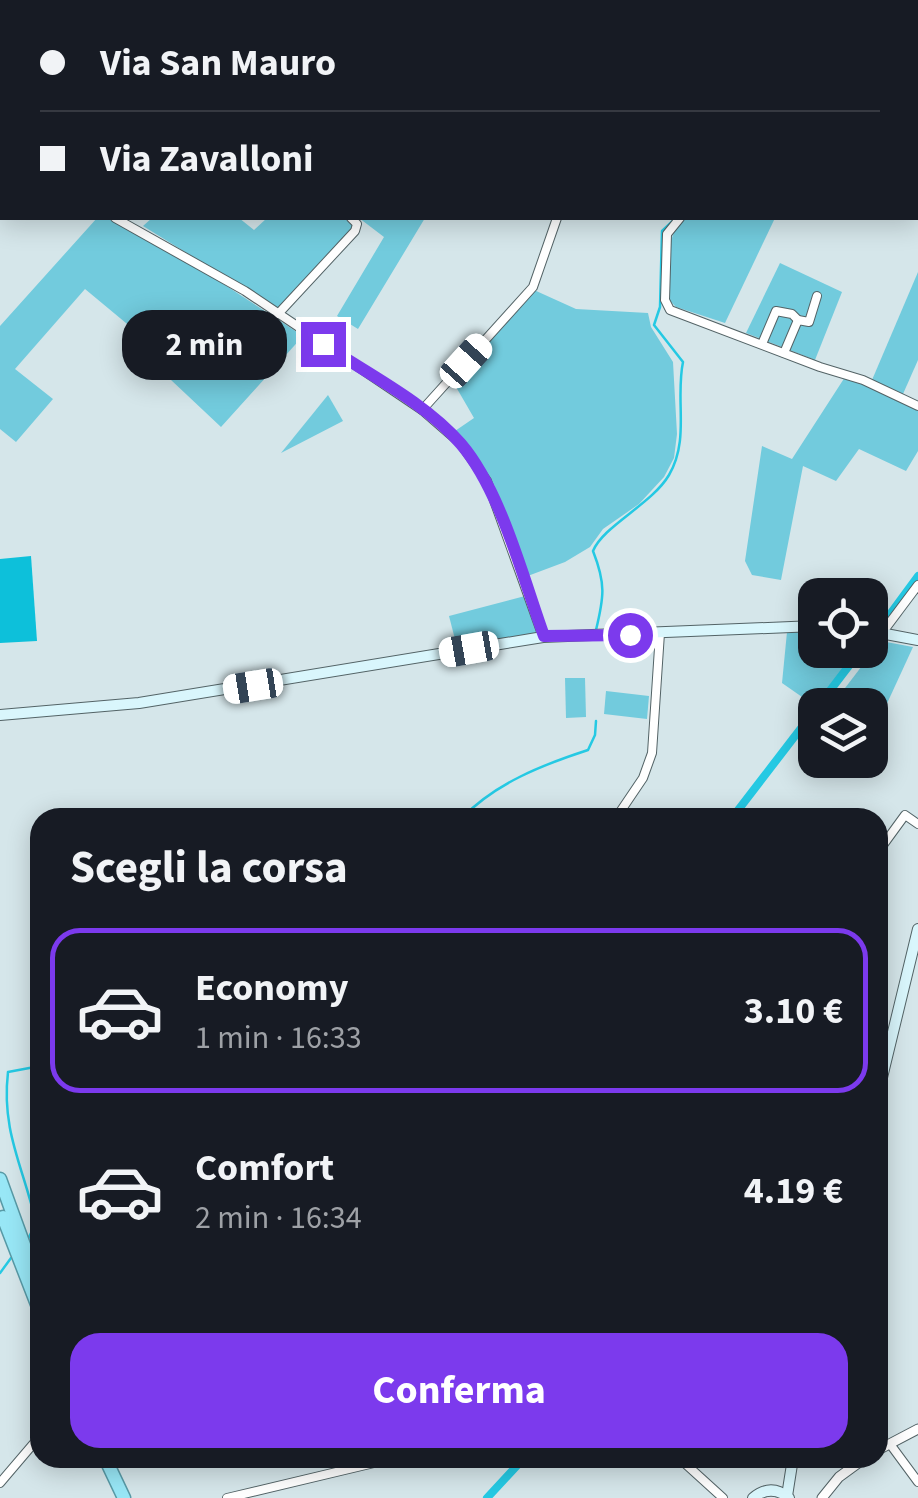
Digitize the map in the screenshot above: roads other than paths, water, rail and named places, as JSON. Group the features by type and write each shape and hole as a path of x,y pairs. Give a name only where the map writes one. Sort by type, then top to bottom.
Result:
{"highway":[{"path":"0,1178 12,1232"},
{"path":"0,1207 30,1281"},
{"path":"24,1262 30,1272"},
{"path":"110,1468 124,1498"},
{"path":"119,1468 134,1498"}],"main road":[{"path":"0,715 177,697 544,636 600,637 798,626"},
{"path":"888,634 918,640"},
{"path":"888,1059 914,968 918,929"},
{"path":"774,1490 788,1497 791,1468"},
{"path":"754,1498 774,1490 790,1473"}],"street":[{"path":"118,220 183,254 278,314 422,410 460,443 487,481 544,636"},
{"path":"278,314 355,232 357,224 353,220"},
{"path":"422,410 533,287 556,220"},
{"path":"678,220 666,234 665,300 670,310 863,380 918,406"},
{"path":"762,344 776,311 809,322 817,296"},
{"path":"784,353 798,320"},
{"path":"888,619 918,585"},
{"path":"622,808 652,754 660,633"},
{"path":"888,838 905,814 918,824"},
{"path":"918,1429 890,1444 918,1482"},
{"path":"0,1484 30,1448"},
{"path":"226,1498 353,1468"},
{"path":"690,1468 723,1498"},
{"path":"822,1498 852,1468"}],"waterway":[{"path":"596,630 602,590 593,551 607,533 661,486 679,448 683,362 654,325 660,307 662,231 674,220"},
{"path":"888,617 918,576"},
{"path":"832,688 847,668"},
{"path":"473,808 520,776 588,750 596,721"},
{"path":"740,808 798,732"},
{"path":"30,1068 8,1072 7,1093 11,1132 30,1201"},
{"path":"27,1241 30,1235"},
{"path":"0,1273 11,1258"},
{"path":"487,1498 515,1468"}]}
